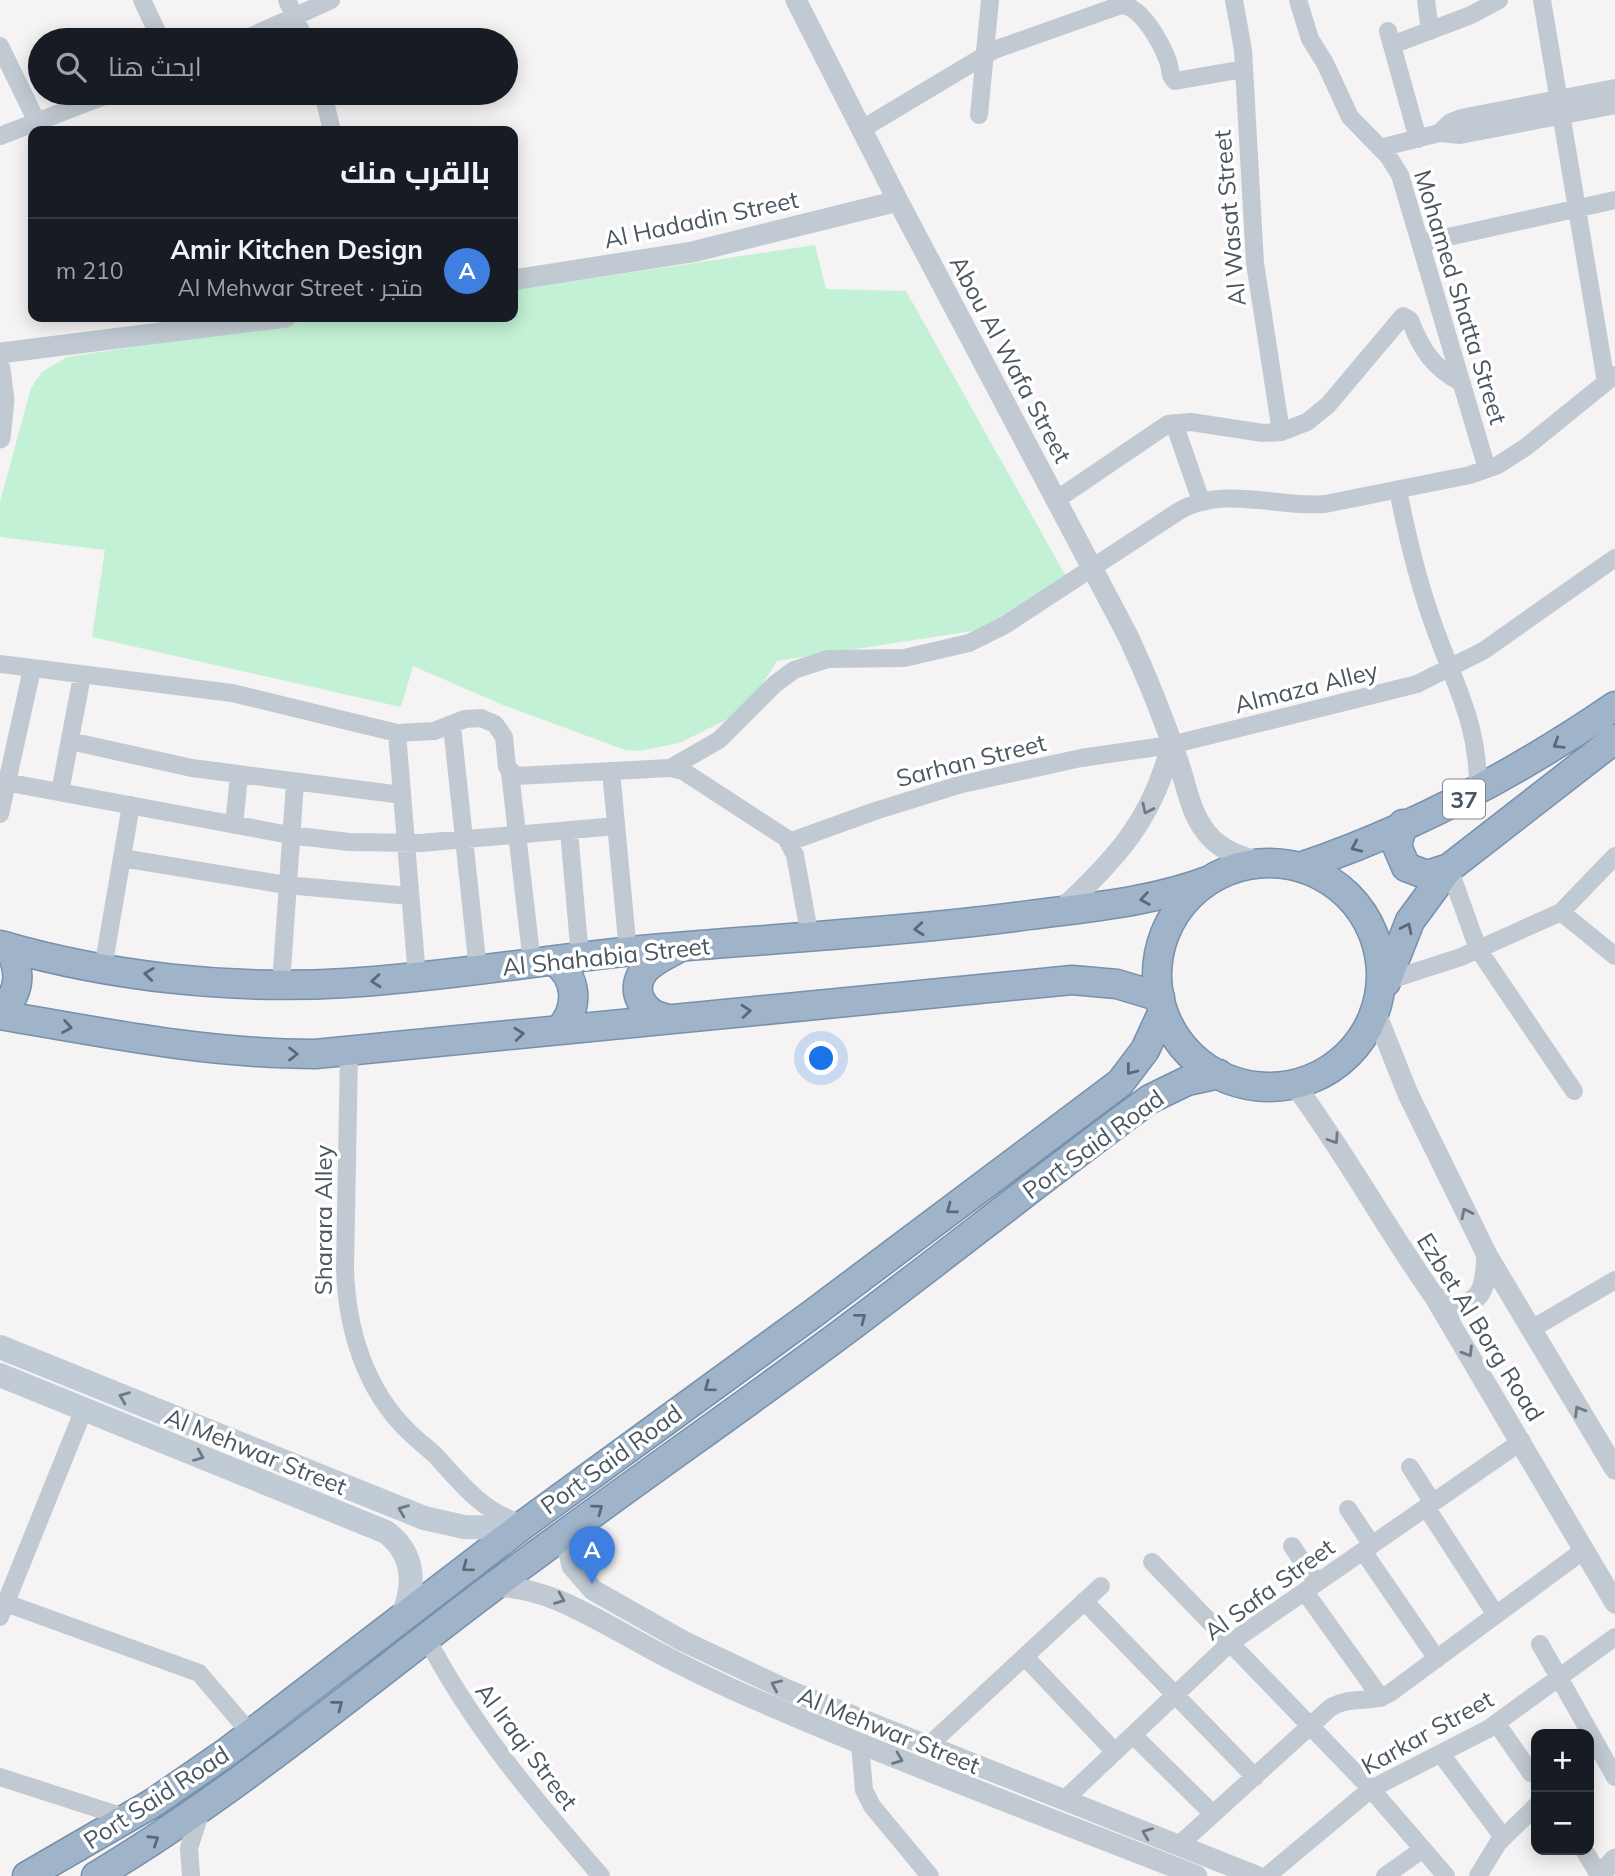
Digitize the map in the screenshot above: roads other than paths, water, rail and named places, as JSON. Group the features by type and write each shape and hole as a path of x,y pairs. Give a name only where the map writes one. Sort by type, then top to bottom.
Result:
{"highway":[{"name":"37","path":"1300,867 1340,854 1478,792 1615,706"},
{"name":"37","path":"1381,994 1410,921 1449,868 1615,739"},
{"path":"1403,824 1397,846 1406,867 1427,875 1449,868"},
{"path":"1260,863 1300,867 1336,885 1364,914 1379,951 1381,994 1360,1040 1338,1063 1294,1084 1256,1086 1219,1074 1185,1048 1161,1004 1158,964 1166,931 1184,902 1210,880 1226,872 1260,863"},
{"name":"Al Shahabia Street","path":"4,946 103,968 178,978 281,984 342,984 683,946 924,929 1156,898 1210,880"},
{"path":"4,946 16,962 18,978 14,994 0,1013 214,1050 281,1054 349,1052 665,1018 1072,981 1117,984 1161,1004"},
{"path":"665,1018 645,1008 639,998 639,981 652,963 683,946"},
{"path":"555,960 567,973 573,990 572,1009 561,1029"},
{"name":"Port Said Road","path":"27,1876 203,1770 520,1526 811,1315 1120,1083 1145,1050 1161,1004"},
{"name":"Port Said Road","path":"96,1876 202,1808 494,1586 834,1339 1150,1099 1188,1081 1219,1074"},
{"path":"811,1315 812,1331 826,1340 834,1339"},
{"path":"750,1357 765,1358 771,1362 774,1369 773,1383"}],"main road":[{"name":"Al Mehwar Street","path":"0,1347 424,1518 464,1527 520,1526"},
{"path":"7,1377 24,1357"},
{"name":"Al Mehwar Street","path":"7,1377 386,1532 403,1551 410,1566 411,1592 402,1617"}],"street":[{"path":"142,0 155,28"},
{"path":"287,0 300,28"},
{"path":"271,28 331,0"},
{"name":"Abou Al Wafa Street","path":"796,0 898,201 1092,567 1144,672 1189,801 1204,829 1222,847 1260,863"},
{"path":"979,115 990,0"},
{"name":"Al Wasat Street","path":"1234,0 1244,69 1255,263 1281,432"},
{"name":"Mohamed Shatta Street","path":"1298,0 1310,39 1329,69 1350,117 1380,148 1400,175 1487,469"},
{"path":"1426,0 1430,31"},
{"path":"1418,139 1390,38 1430,31 1480,11 1499,0"},
{"path":"670,768 719,740 775,684 805,665 840,657 904,659 957,647 1005,625 1179,511 1201,501 1225,498 1317,505 1398,490 1487,469 1526,447 1610,378 1577,209 1542,0"},
{"path":"862,129 984,55 1125,5 1139,13 1165,55 1170,76 1175,81 1244,69"},
{"path":"0,46 28,104"},
{"path":"1560,107 1615,88"},
{"path":"29,105 36,120"},
{"path":"0,135 78,105"},
{"path":"326,105 331,126"},
{"path":"1380,148 1439,134 1451,122 1461,118 1560,107 1615,105"},
{"path":"1421,243 1615,200"},
{"name":"Al Hadadin Street","path":"518,279 692,252 898,201"},
{"path":"1056,500 1158,429 1174,423 1191,422 1254,433 1281,432 1307,422 1322,411 1403,316 1410,320 1417,340 1430,359 1462,383"},
{"path":"0,353 246,322"},
{"path":"0,369 4,411 0,438"},
{"path":"1174,423 1201,501"},
{"path":"1398,490 1419,581 1471,722 1478,764 1478,792"},
{"name":"Almaza Alley","path":"1171,745 1381,695 1451,669 1499,641 1615,558"},
{"path":"0,664 232,693 397,733 425,732 473,718 495,724 504,737 516,835 555,960"},
{"path":"0,814 4,782 32,669"},
{"path":"60,792 82,676"},
{"path":"452,726 478,970"},
{"path":"397,733 417,977"},
{"path":"70,741 145,759 239,776 402,795"},
{"path":"1060,911 1107,868 1132,837 1151,802 1171,745"},
{"name":"Sarhan Street","path":"789,842 874,811 962,784 1071,760 1171,745"},
{"path":"510,773 516,776 670,768 695,776 789,842 810,937"},
{"path":"611,771 628,952"},
{"path":"234,825 239,776"},
{"path":"4,782 290,835 349,842 405,843 616,827"},
{"path":"281,984 295,783"},
{"path":"103,968 131,805"},
{"path":"555,960 569,831"},
{"path":"1381,994 1561,912 1615,856"},
{"path":"122,858 286,885 410,896"},
{"path":"1449,868 1478,949 1574,1091"},
{"path":"1596,874 1615,876"},
{"path":"1561,912 1615,956"},
{"name":"Ezbet Al Borg Road","path":"1381,994 1408,1094 1487,1255 1615,1469"},
{"name":"Sharara Alley","path":"349,1052 345,1270 346,1296 356,1345 377,1392 408,1432 474,1499 520,1526"},
{"name":"Ezbet Al Borg Road","path":"1294,1084 1335,1139 1402,1251 1434,1296 1522,1441 1615,1604"},
{"path":"1434,1296 1455,1308 1476,1300 1484,1289 1487,1255"},
{"path":"1530,1330 1615,1280"},
{"path":"84,1409 2,1607 199,1674 251,1734"},
{"name":"Al Safa Street","path":"1064,1800 1230,1643 1522,1441"},
{"path":"1410,1467 1496,1615"},
{"path":"1348,1509 1368,1548 1437,1659"},
{"name":"Al Mehwar Street","path":"565,1534 569,1558 581,1580 625,1609 750,1674 1256,1876"},
{"path":"1292,1546 1311,1587 1381,1698"},
{"path":"1179,1845 1338,1703 1352,1698 1381,1698 1584,1550"},
{"path":"1152,1562 1371,1789 1446,1876"},
{"name":"Al Mehwar Street","path":"494,1586 530,1590 565,1601 698,1673 860,1744 1196,1876"},
{"path":"928,1746 1101,1586"},
{"path":"1084,1601 1255,1777"},
{"name":"Al Iraqi Street","path":"426,1637 457,1694 493,1747 601,1876"},
{"name":"Karkar Street","path":"1267,1876 1371,1789 1497,1724 1615,1637"},
{"path":"1540,1644 1615,1777"},
{"path":"1025,1657 1115,1752"},
{"path":"1497,1724 1531,1773"},
{"path":"1133,1734 1213,1814"},
{"path":"860,1744 864,1790 872,1806 930,1876"},
{"path":"1441,1754 1503,1837"},
{"path":"0,1777 127,1818"},
{"path":"191,1876 189,1848 202,1808"},
{"path":"1478,1876 1503,1837 1531,1812"},
{"path":"1385,1876 1423,1849"},
{"path":"1587,1855 1599,1876 1615,1859"}],"place":[{"name":"Amir Kitchen Design","path":"592,1584"}]}
